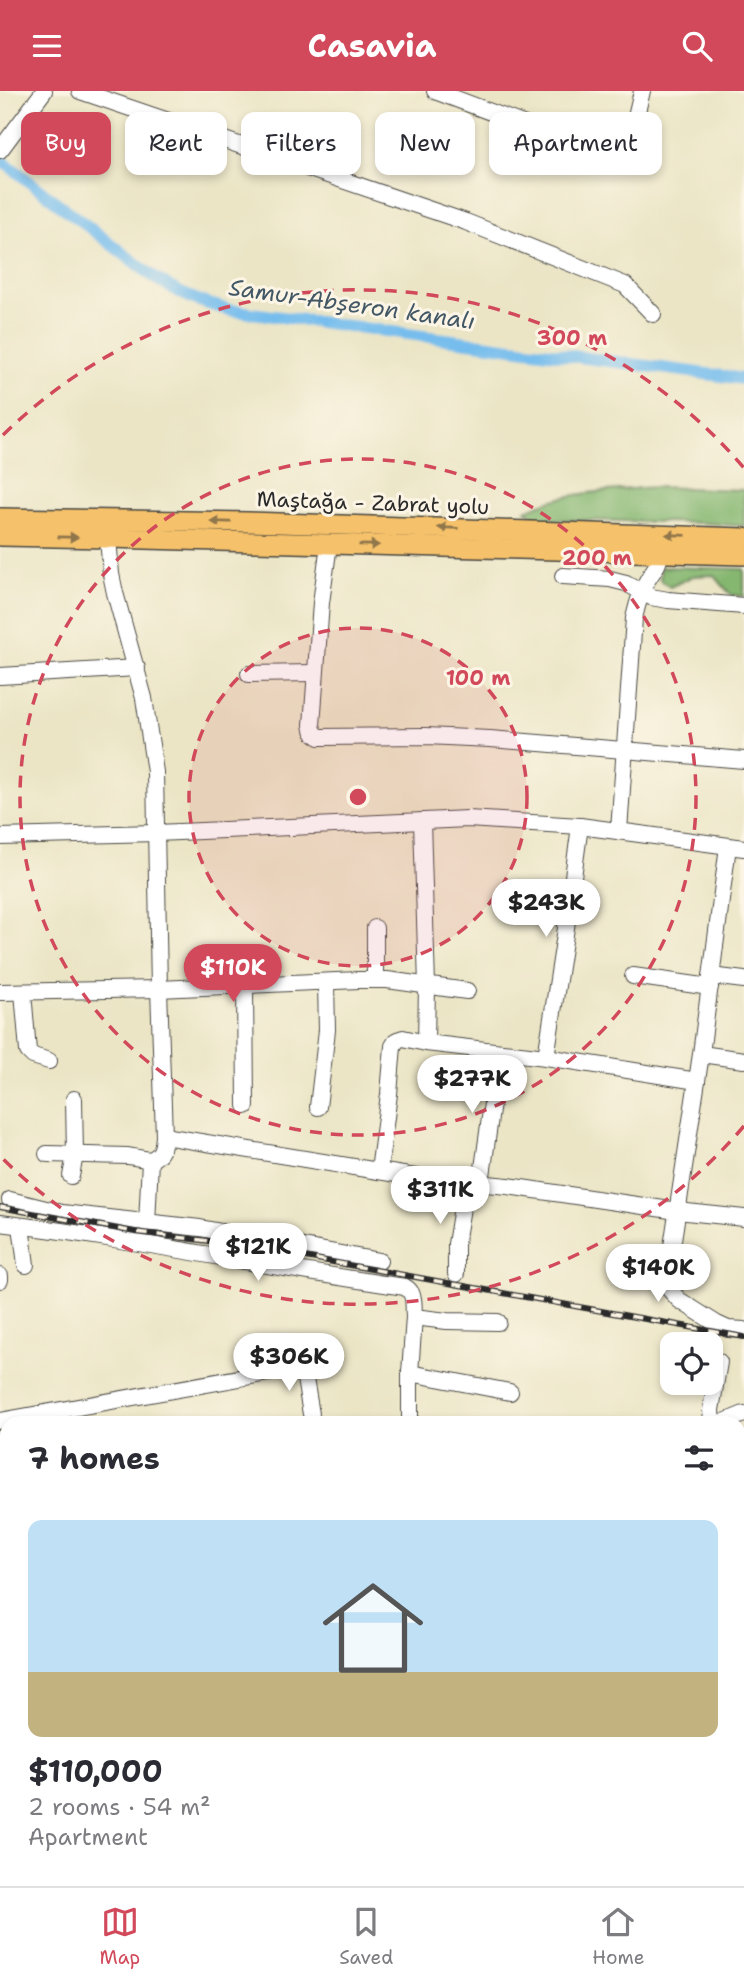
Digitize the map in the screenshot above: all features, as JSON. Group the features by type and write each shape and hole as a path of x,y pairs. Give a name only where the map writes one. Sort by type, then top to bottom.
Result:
{"main road":[{"name":"Maştağa - Zabrat yolu","path":"0,518 249,522 744,538"},
{"path":"0,536 744,555"}],"street":[{"path":"3,142 44,91"},
{"path":"79,91 440,213 502,237 625,285 653,314"},
{"path":"435,91 618,160 625,156 628,150 642,91"},
{"path":"47,1154 128,1156 150,1160 163,1150 152,737 137,668 115,593 108,538"},
{"path":"329,544 312,725 314,733 320,737 426,736 744,760"},
{"path":"620,831 634,618 647,580 659,563 660,552"},
{"path":"563,576 610,579 626,583 651,597 668,600 744,606"},
{"path":"0,676 137,668"},
{"path":"249,674 315,673"},
{"path":"0,837 468,819 620,831 736,847 710,981 667,1280 670,1290 679,1300 717,1324 744,1330"},
{"path":"422,821 426,1043"},
{"path":"546,1057 580,827"},
{"path":"374,928 375,980"},
{"path":"633,976 710,981 744,980"},
{"path":"0,992 387,980 467,992"},
{"path":"318,1107 327,1030 326,982"},
{"path":"245,985 246,1106"},
{"path":"23,992 28,1051 33,1056 49,1061"},
{"path":"379,1171 393,1046 397,1040 403,1038 697,1081"},
{"path":"456,1274 456,1244 473,1183 499,1052"},
{"path":"701,1054 744,1061"},
{"path":"71,1176 75,1155 74,1099"},
{"path":"164,1136 379,1171 744,1218"},
{"path":"147,1224 150,1160"},
{"path":"10,1200 62,1213 230,1233 379,1261"},
{"path":"0,1223 69,1231 405,1287 412,1295 414,1317 410,1416"},
{"path":"21,1226 26,1265"},
{"path":"414,1317 498,1322"},
{"path":"28,1416 328,1362"},
{"path":"303,1367 311,1414"},
{"path":"410,1373 510,1392"},
{"path":"711,1416 714,1395"}],"green space":[{"path":"655,487 744,490 744,526 536,519 526,510 573,495"},
{"path":"661,567 744,569 744,596 731,595 714,575 693,576 670,587 660,580"}],"waterway":[{"name":"Samur-Abşeron kanalı","path":"0,159 155,278 182,294 218,307 744,379"}],"railway":[{"path":"0,1207 135,1232 234,1244 744,1337"}]}
